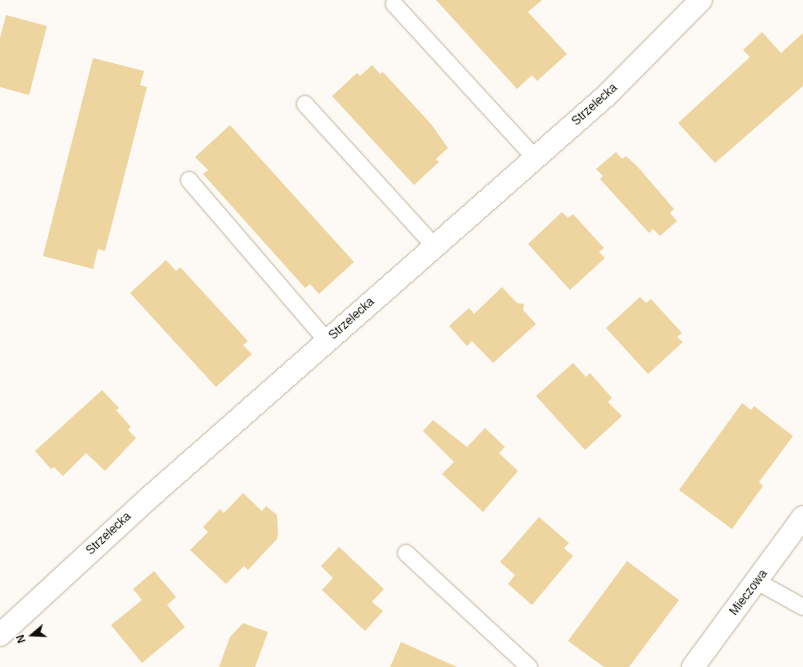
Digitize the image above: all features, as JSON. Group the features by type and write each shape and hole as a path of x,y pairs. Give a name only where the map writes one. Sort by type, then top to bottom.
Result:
{"street":[{"name":"Strzelecka","path":"0,636 150,496 608,94 701,0"},
{"name":"Mieczowa","path":"693,667 758,582 803,517"}],"lane":[{"path":"394,4 535,158"},
{"path":"305,104 434,246"},
{"path":"189,180 327,341"},
{"path":"406,553 529,667"},
{"path":"758,582 803,607"}],"building":[{"path":"436,0 542,0 528,12 567,54 537,81 532,75 517,89"},
{"path":"6,15 47,26 29,95 0,87 0,38"},
{"path":"762,32 781,53 803,33 803,86 715,163 678,123 750,57 743,50"},
{"path":"93,58 144,71 140,85 147,87 105,251 98,249 93,269 43,256"},
{"path":"372,65 380,74 383,72 431,124 448,148 436,159 439,162 414,185 332,96 357,73 360,76"},
{"path":"230,125 354,262 319,294 310,284 305,288 203,174 208,170 195,157"},
{"path":"616,152 622,159 626,156 637,166 674,209 670,213 677,221 660,236 653,229 649,233 600,179 603,176 596,169"},
{"path":"562,212 568,218 573,214 604,248 599,252 605,258 570,290 528,244"},
{"path":"166,260 176,271 180,267 248,341 243,345 252,354 216,387 130,293"},
{"path":"502,287 517,303 524,304 523,310 536,324 493,363 472,341 467,346 449,326 469,308 474,314"},
{"path":"640,297 646,303 651,299 682,333 677,337 683,342 648,374 606,328"},
{"path":"573,363 586,377 590,373 612,398 608,402 622,416 585,450 536,396"},
{"path":"102,390 119,408 116,410 131,427 128,430 136,438 105,471 86,453 63,476 54,467 51,469 35,451"},
{"path":"742,403 751,410 754,406 793,436 759,482 763,486 732,529 679,490"},
{"path":"433,420 467,447 485,428 505,447 499,453 518,471 483,512 442,474 454,462 423,431"},
{"path":"243,493 262,511 266,506 277,515 277,539 248,570 244,566 226,584 190,550 208,532 203,527 220,509 224,513"},
{"path":"539,517 569,543 564,548 573,556 532,605 508,584 515,575 500,562"},
{"path":"339,547 384,589 372,602 383,611 365,631 322,590 333,578 321,566"},
{"path":"627,561 679,600 629,667 604,667 568,641"},
{"path":"154,571 176,597 167,605 185,627 142,663 111,625 142,600 133,589"},
{"path":"243,623 268,632 255,667 219,667 230,637"},
{"path":"401,642 457,667 390,667"}]}
